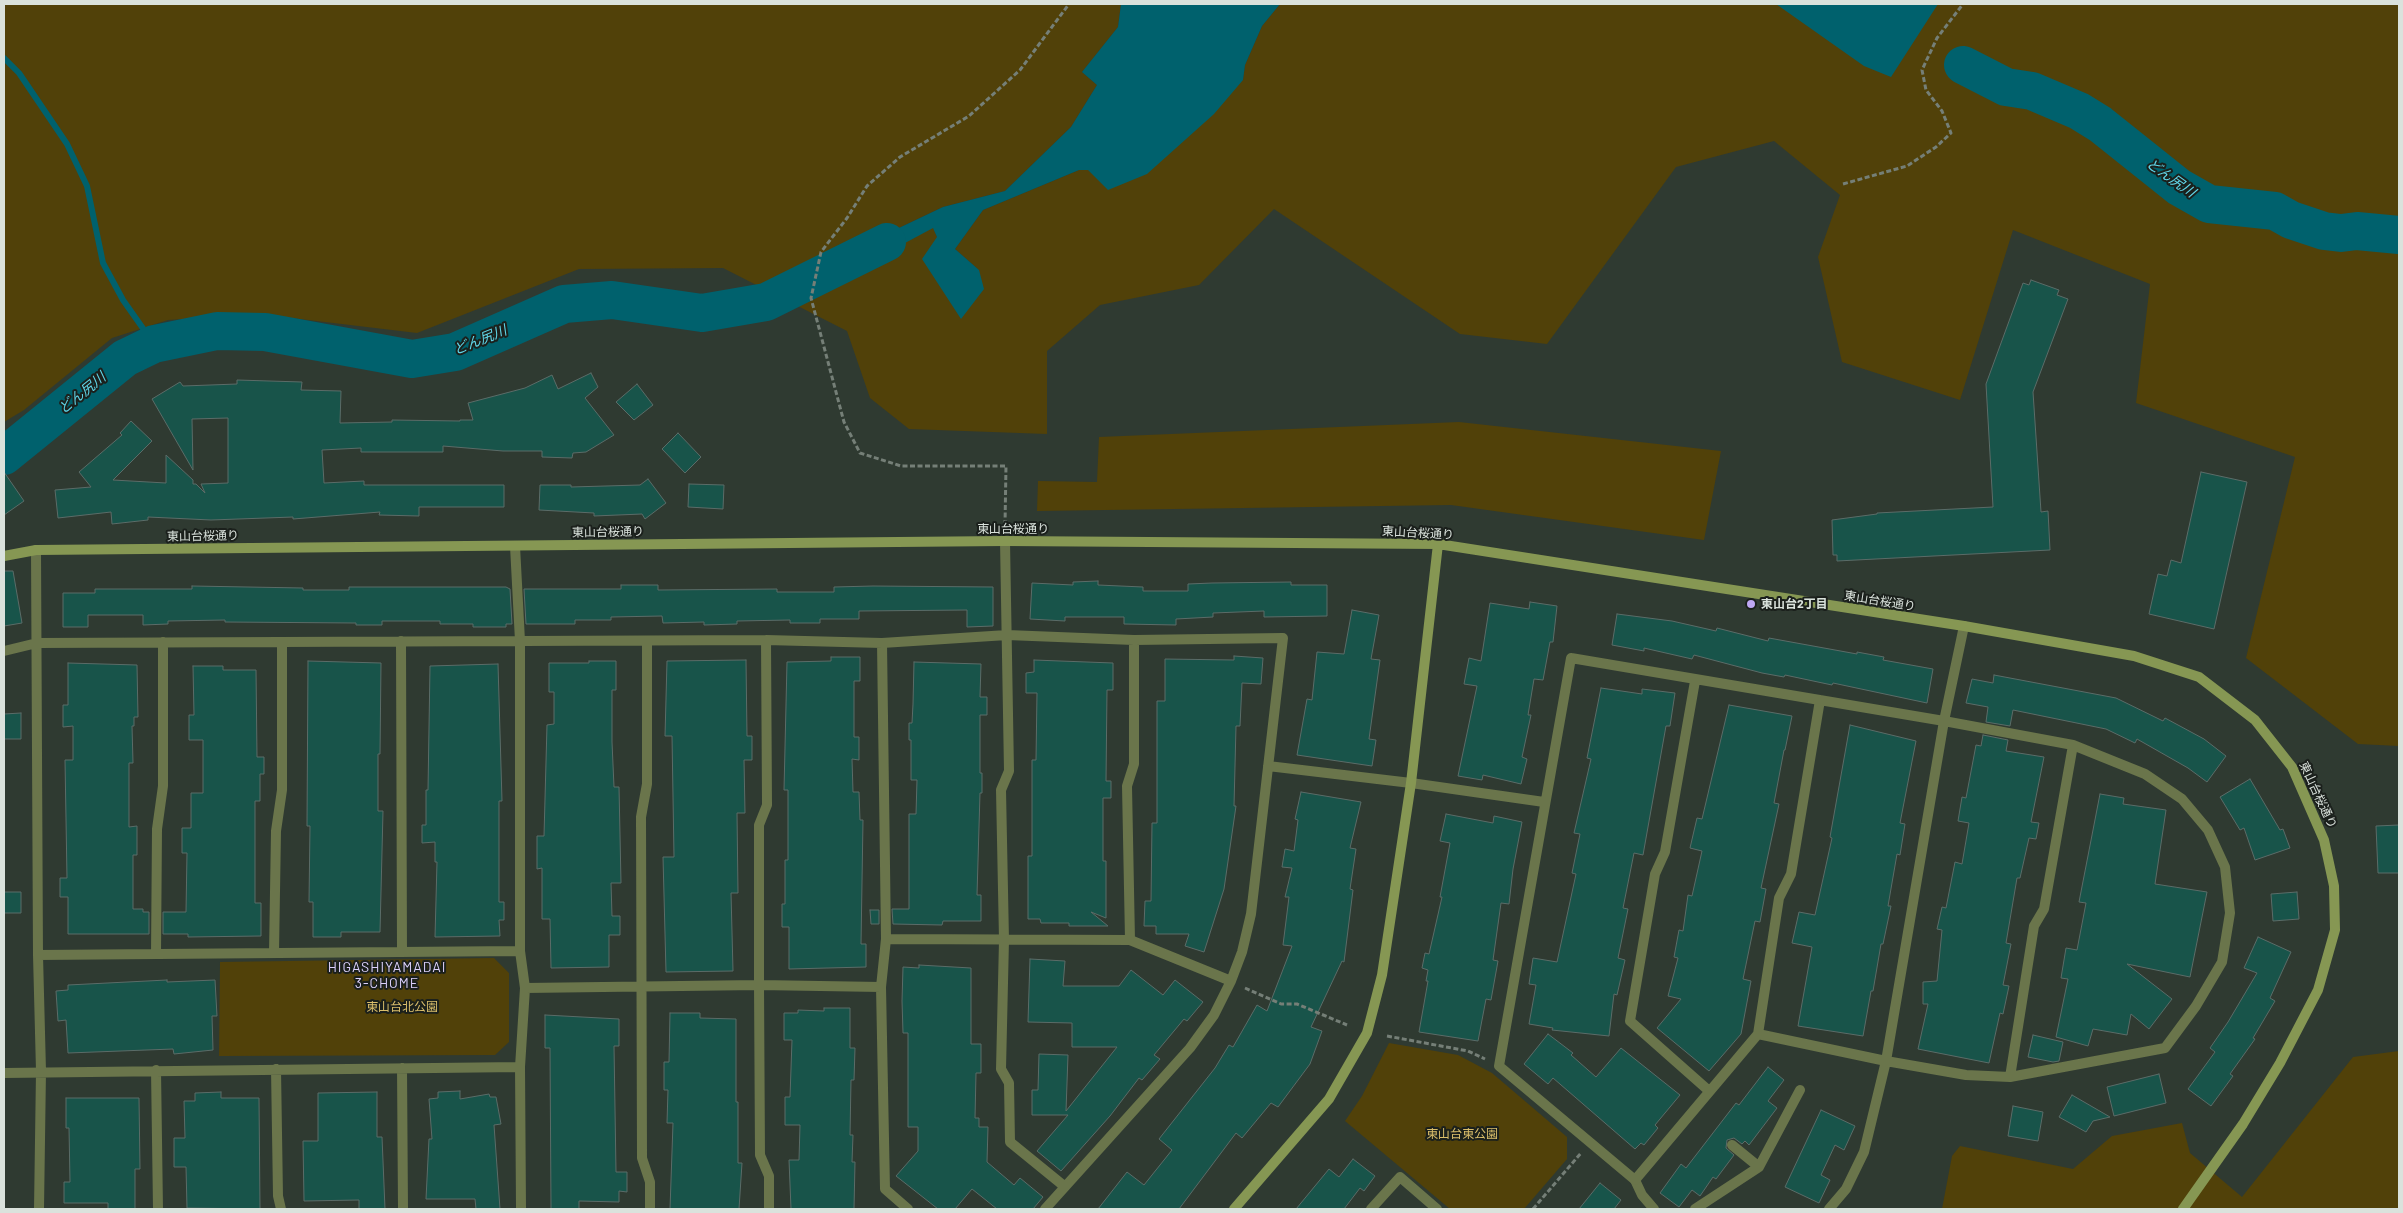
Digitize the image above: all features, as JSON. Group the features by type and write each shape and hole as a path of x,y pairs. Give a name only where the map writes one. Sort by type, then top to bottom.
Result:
{"street":[{"name":"東山台桜通り","path":"4,556 36,550 1004,541 1438,544 1964,626 2134,656 2199,678 2255,720 2292,767 2324,840 2334,886 2335,930 2318,990 2280,1063 2243,1124 2182,1209"},
{"path":"1004,541 1009,771 1001,790 1004,940 1001,1069 1010,1083 1010,1142 1064,1186"},
{"path":"1234,1209 1329,1099 1367,1033 1382,975 1411,783 1438,544"},
{"path":"516,546 520,641 520,951 524,988 520,1067 521,1209"},
{"path":"36,550 40,1071 39,1209"},
{"path":"1829,1209 1846,1189 1864,1152 1886,1061 1944,721 1964,626"},
{"path":"4,651 37,643 766,640 882,643 1007,635 1134,640 1283,638 1252,914 1242,952 1231,981 1214,1015 1190,1048 1045,1209"},
{"path":"766,640 767,805 759,825 759,985 760,1155 769,1176 769,1209"},
{"path":"1130,940 1127,786 1134,764 1134,640"},
{"path":"401,641 402,952"},
{"path":"647,641 647,784 641,817 643,987 642,1158 650,1182 650,1209"},
{"path":"156,954 156,829 163,786 163,642"},
{"path":"274,953 276,831 282,790 282,642"},
{"path":"882,643 886,939 881,987 885,1189 908,1209"},
{"path":"1654,1209 1642,1195 1635,1180 1499,1066 1544,802 1571,658 1944,721 2073,746 2145,774 2182,799 2208,830 2225,867 2230,913 2222,962 2196,1006 2165,1048 2010,1077 1966,1075 1886,1061 1758,1034"},
{"path":"1695,680 1665,852 1655,874 1630,1021 1708,1090"},
{"path":"1635,1180 1708,1090 1758,1034 1779,898 1791,874 1820,700"},
{"path":"2010,1077 2034,926 2044,909 2073,746"},
{"path":"1268,766 1411,783 1544,802"},
{"path":"886,939 1130,940 1231,981"},
{"path":"38,955 520,951"},
{"path":"524,988 759,985 881,987"},
{"path":"4,1073 40,1071 520,1067"},
{"path":"402,1068 403,1209"},
{"path":"276,1069 278,1196 281,1209"},
{"path":"156,1070 158,1209"},
{"path":"1695,1209 1759,1167 1800,1090"},
{"path":"1732,1145 1759,1167"},
{"path":"1371,1209 1400,1177 1437,1209"}],"path":[{"path":"1004,541 1006,466 901,466 860,453 844,422 811,298 821,252 847,218 867,186 900,157 969,116 1020,70 1069,4"},
{"path":"1843,184 1907,166 1936,148 1950,133 1942,111 1926,90 1922,70 1937,38 1963,4"},
{"path":"1231,981 1281,1004 1297,1004 1346,1025"},
{"path":"1386,1036 1468,1051 1499,1066"},
{"path":"1533,1209 1590,1143"}],"green space":[{"path":"4,4 1121,4 1118,27 1082,72 1097,85 1071,127 1005,191 943,207 882,236 892,249 933,227 937,237 979,270 955,249 983,210 1079,170 1088,169 1243,80 1245,65 1262,26 1280,4 2399,4 2399,746 2358,744 2246,658 2295,457 2136,403 2150,284 2013,230 1960,400 1842,362 1818,257 1840,195 1774,141 1676,167 1547,344 1460,334 1274,209 1199,285 1100,305 1047,351 1047,434 909,429 870,398 847,331 723,268 579,269 417,333 258,314 168,320 112,338 24,410 4,422"},
{"path":"1459,422 1721,451 1704,540 1451,505 1037,511 1038,481 1097,482 1099,437"},
{"name":"東山台北公園","path":"494,958 509,973 509,1042 495,1055 219,1056 220,962"},
{"name":"東山台東公園","path":"1389,1043 1458,1055 1492,1073 1567,1137 1567,1159 1524,1209 1450,1209 1345,1121 1362,1096"},
{"path":"2399,1051 2399,1209 1942,1209 1952,1156 1960,1146 2073,1169 2112,1136 2182,1123 2190,1153 2242,1197 2353,1057"}],"water":[{"path":"1121,4 1280,4 1262,26 1245,65 1243,80 1214,114 1147,174 1108,190 1088,170 1079,170 983,210 955,249 979,270 984,289 961,319 922,259 937,237 933,228 892,250 882,236 943,207 1005,191 1071,127 1097,85 1082,72 1118,27"},
{"path":"1776,4 1938,4 1891,77 1864,66"}],"building":[{"path":"2031,280 2059,290 2057,295 2068,299 2033,392 2041,512 2048,511 2050,550 1837,561 1837,555 1833,555 1832,520 1877,513 1993,507 1986,384 2023,283 2029,285"},
{"path":"591,373 598,387 585,398 614,435 586,452 573,453 572,458 542,457 542,451 503,451 443,446 443,452 361,452 361,448 322,450 324,483 364,481 364,485 504,485 504,507 419,507 419,516 379,515 380,512 293,519 293,517 211,520 148,517 148,520 112,524 111,512 58,518 55,490 91,487 79,472 122,435 120,433 131,421 152,441 113,480 166,483 166,455 193,480 193,484 196,484 205,493 201,484 228,483 228,418 192,419 193,470 152,399 180,382 183,386 237,384 237,380 302,382 301,390 341,391 340,423 392,422 392,420 460,421 473,420 468,403 525,388 552,375 558,389"},
{"path":"637,384 653,405 634,420 616,402"},
{"path":"678,433 701,457 685,473 662,449"},
{"path":"4,472 24,501 4,515"},
{"path":"2201,472 2247,482 2214,629 2149,614 2158,574 2167,576 2171,560 2181,563"},
{"path":"648,479 666,503 645,519 642,514 594,516 594,513 539,510 540,485 571,485 571,487 640,485"},
{"path":"689,484 724,485 723,509 688,507"},
{"path":"4,571 13,571 22,623 4,626"},
{"path":"1098,581 1098,585 1143,587 1143,591 1188,591 1188,584 1212,583 1291,582 1291,585 1327,585 1327,616 1264,617 1264,611 1213,613 1213,617 1176,619 1176,625 1124,624 1124,617 1065,617 1065,621 1030,619 1032,583 1073,585 1073,582"},
{"path":"621,585 658,585 658,590 777,589 777,592 834,592 834,587 873,586 993,587 993,626 967,627 967,610 859,611 859,619 820,619 820,623 790,623 790,620 737,621 737,624 704,625 704,622 663,623 662,616 611,617 611,620 575,620 575,624 526,624 524,589 621,589"},
{"path":"192,586 303,588 303,590 349,590 349,587 506,587 510,589 512,624 506,624 506,627 473,627 473,624 440,624 440,621 382,621 382,625 356,625 356,623 225,622 225,620 168,621 168,624 143,625 143,615 88,615 88,627 63,627 63,593 95,593 95,589 192,589"},
{"path":"1530,602 1557,606 1553,642 1550,642 1543,680 1534,679 1528,715 1531,715 1522,757 1527,759 1521,784 1483,775 1482,780 1458,776 1477,686 1464,684 1469,658 1481,661 1490,603 1529,609"},
{"path":"1352,610 1379,615 1371,659 1380,660 1369,739 1376,740 1372,766 1297,755 1307,699 1312,700 1317,652 1344,654"},
{"path":"1617,614 1672,621 1716,631 1717,628 1768,641 1769,638 1857,654 1857,652 1884,657 1883,660 1933,669 1927,703 1833,683 1832,685 1785,675 1784,677 1762,673 1694,655 1692,659 1644,648 1644,651 1612,645"},
{"path":"1234,656 1263,658 1261,684 1242,683 1240,726 1236,726 1234,806 1236,806 1224,889 1204,952 1185,946 1189,934 1156,934 1156,926 1144,926 1145,901 1151,901 1152,823 1157,823 1157,701 1165,701 1165,659 1234,660"},
{"path":"831,657 860,657 860,681 854,681 854,737 859,737 859,760 852,759 853,792 859,792 860,820 863,820 861,944 866,944 866,967 789,969 789,927 782,927 782,904 785,904 785,860 788,860 788,790 784,790 787,662 831,661"},
{"path":"746,660 747,736 752,736 752,760 744,760 745,813 737,813 738,893 731,893 733,971 666,972 663,857 674,857 672,736 665,736 667,661"},
{"path":"1034,660 1113,663 1113,690 1107,690 1106,781 1111,781 1111,798 1103,798 1103,861 1106,861 1106,918 1091,912 1108,926 1069,926 1069,923 1041,923 1040,919 1028,919 1028,856 1032,856 1032,760 1036,760 1037,693 1026,693 1026,673 1034,672"},
{"path":"308,661 381,663 380,754 378,754 378,811 383,811 380,932 341,932 341,937 313,937 313,902 309,902 310,826 307,826"},
{"path":"589,661 616,661 616,690 612,690 612,742 614,787 619,787 621,883 611,883 612,916 620,916 620,935 609,935 609,967 551,968 550,919 542,919 542,868 537,869 537,836 544,836 547,725 554,724 554,692 549,692 549,663 589,663"},
{"path":"914,662 981,664 980,697 987,697 987,715 980,715 982,793 980,793 977,895 981,895 981,921 943,921 942,925 893,924 892,909 909,909 909,814 916,814 917,780 911,780 911,740 909,740 909,723 912,723"},
{"path":"68,663 137,665 138,717 134,717 134,726 132,726 133,763 129,763 129,827 137,826 137,855 133,855 133,909 143,909 143,912 149,912 149,934 68,934 68,897 60,897 60,878 67,878 65,760 73,760 73,726 63,727 63,705 68,705"},
{"path":"498,664 502,801 499,801 499,902 504,902 504,920 499,920 500,936 435,937 437,862 435,862 435,842 422,843 422,825 426,825 426,790 428,790 430,666"},
{"path":"193,666 223,666 223,670 256,670 257,757 264,757 264,774 260,774 260,801 255,801 255,903 261,903 261,936 188,937 188,934 163,934 163,912 186,912 187,853 182,853 182,828 191,828 191,793 203,793 203,740 189,740 189,715 194,715"},
{"path":"1994,675 2116,698 2163,721 2165,718 2204,739 2226,756 2207,782 2188,768 2137,739 2135,743 2106,729 2013,710 2010,726 1986,722 1988,707 1966,703 1972,679 1993,683"},
{"path":"1601,688 1642,694 1642,689 1675,693 1670,726 1666,726 1643,855 1634,853 1623,908 1628,909 1618,958 1625,960 1617,995 1614,994 1609,1036 1552,1030 1553,1028 1529,1024 1536,985 1529,984 1533,958 1557,962 1576,874 1572,873 1580,834 1574,833 1591,759 1587,758"},
{"path":"1729,705 1792,716 1774,803 1779,804 1761,888 1766,889 1760,922 1755,921 1743,979 1751,981 1741,1034 1709,1071 1657,1028 1681,999 1668,996 1678,958 1674,957 1679,930 1683,931 1688,895 1692,896 1702,851 1690,848 1697,818 1702,819"},
{"path":"21,713 21,739 4,739 4,714"},
{"path":"1850,725 1916,741 1900,823 1905,824 1900,855 1897,854 1888,906 1891,906 1883,944 1881,944 1863,1036 1798,1026 1812,947 1792,943 1799,912 1815,915 1832,838 1830,837"},
{"path":"1983,735 2008,740 2006,751 2044,757 2031,822 2039,823 2036,839 2029,838 2020,878 2017,878 2006,943 2011,944 2003,985 2009,986 2003,1014 2000,1013 1989,1063 1918,1049 1928,1004 1923,1004 1923,982 1937,981 1942,930 1937,929 1942,907 1946,908 1955,862 1962,864 1969,823 1958,821 1962,797 1966,798 1976,745 1981,746"},
{"path":"2250,779 2280,830 2283,829 2290,848 2255,860 2244,828 2240,830 2220,797"},
{"path":"1301,792 1361,802 1350,848 1356,849 1350,889 1353,890 1344,962 1342,961 1311,1027 1322,1031 1310,1064 1278,1107 1271,1103 1242,1138 1236,1133 1179,1209 1098,1209 1127,1172 1144,1185 1172,1150 1159,1139 1215,1068 1229,1045 1233,1047 1257,1005 1267,1011 1292,946 1283,945 1289,897 1285,897 1292,868 1282,867 1285,849 1294,851 1298,820 1295,819"},
{"path":"2100,794 2124,798 2123,804 2166,810 2155,884 2207,892 2190,977 2127,964 2172,999 2149,1029 2131,1014 2127,1035 2093,1029 2088,1046 2056,1037 2068,979 2061,978 2066,948 2077,950 2086,903 2079,902"},
{"path":"1446,814 1493,823 1494,816 1522,822 1513,869 1509,904 1501,903 1493,960 1498,961 1491,1000 1486,999 1478,1041 1419,1032 1428,981 1426,981 1428,970 1422,968 1425,953 1429,954 1442,897 1440,897 1450,843 1440,841"},
{"path":"2399,825 2399,873 2378,873 2376,826"},
{"path":"4,892 21,892 21,913 4,913"},
{"path":"2297,892 2299,919 2273,921 2271,894"},
{"path":"870,910 879,910 879,924 871,924"},
{"path":"2258,937 2291,952 2270,998 2275,1001 2253,1038 2255,1039 2230,1074 2233,1076 2211,1106 2188,1089 2215,1052 2210,1048 2257,973 2244,968"},
{"path":"1030,959 1065,961 1063,986 1119,986 1131,970 1163,995 1175,980 1203,1002 1187,1021 1184,1019 1154,1055 1160,1059 1142,1080 1139,1078 1110,1116 1061,1171 1037,1151 1068,1115 1032,1115 1032,1090 1038,1090 1039,1054 1068,1055 1066,1111 1117,1047 1072,1047 1072,1023 1028,1022"},
{"path":"919,965 971,968 971,1044 981,1044 981,1073 976,1073 975,1118 979,1118 979,1127 988,1127 987,1162 1014,1185 1020,1178 1043,1197 1033,1209 997,1209 972,1189 955,1209 938,1209 896,1176 918,1151 918,1127 908,1127 908,1033 903,1033 902,1001 903,967 919,968"},
{"path":"167,980 167,982 215,980 217,1016 212,1016 213,1050 174,1054 173,1049 68,1053 66,1020 58,1021 56,991 68,990 68,985"},
{"path":"824,1008 850,1008 850,1048 855,1048 854,1080 851,1080 850,1135 853,1135 852,1162 855,1162 854,1209 791,1209 789,1160 799,1160 800,1125 785,1125 785,1097 790,1097 792,1040 784,1040 784,1013 798,1013 798,1010 824,1011"},
{"path":"670,1013 700,1013 700,1018 736,1019 738,1163 742,1163 739,1209 670,1209 673,1123 667,1123 668,1090 664,1090 664,1062 669,1062"},
{"path":"545,1015 619,1019 619,1046 614,1046 616,1172 627,1172 627,1192 619,1191 619,1202 579,1201 579,1209 551,1209 550,1048 545,1048"},
{"path":"1548,1034 1573,1053 1571,1055 1596,1077 1621,1048 1680,1095 1655,1125 1658,1128 1644,1145 1641,1143 1635,1149 1553,1078 1548,1084 1524,1064"},
{"path":"2033,1035 2063,1042 2059,1061 2053,1062 2028,1057"},
{"path":"1768,1067 1784,1080 1768,1101 1777,1108 1749,1145 1745,1141 1742,1144 1734,1138 1727,1140 1726,1148 1734,1155 1716,1179 1713,1177 1700,1196 1692,1190 1679,1207 1660,1193 1681,1164 1686,1168 1736,1103 1739,1105"},
{"path":"2159,1074 2166,1103 2114,1116 2107,1087"},
{"path":"460,1091 460,1099 489,1094 490,1097 496,1097 501,1124 494,1125 500,1209 476,1209 475,1199 426,1199 429,1139 432,1139 429,1099 438,1098 438,1092"},
{"path":"221,1092 221,1098 259,1098 260,1209 187,1208 186,1167 174,1167 174,1138 185,1138 184,1101 195,1101 195,1093"},
{"path":"377,1092 377,1137 382,1137 385,1209 359,1209 359,1200 304,1201 303,1141 318,1141 318,1093"},
{"path":"2072,1095 2110,1117 2093,1121 2086,1132 2059,1117"},
{"path":"66,1098 139,1098 140,1169 135,1169 135,1209 108,1209 108,1203 64,1203 64,1182 70,1182 69,1128 66,1128"},
{"path":"2013,1106 2043,1112 2038,1141 2008,1136"},
{"path":"1821,1110 1855,1126 1844,1150 1835,1145 1821,1175 1830,1180 1819,1203 1785,1187"},
{"path":"1353,1159 1375,1176 1364,1191 1360,1188 1344,1209 1296,1209 1329,1169 1339,1177"},
{"path":"1600,1183 1621,1200 1614,1209 1579,1209"}],"waterway":[{"path":"4,58 19,73 67,144 87,186 103,263 123,300 154,344"},
{"name":"どん尻川","path":"1963,65 2006,87 2032,91 2079,111 2100,124 2179,187 2209,204 2275,211 2291,220 2324,231 2341,233 2357,231 2399,235"},
{"name":"どん尻川","path":"4,456 125,358 154,344 217,331 265,332 412,359 455,352 564,304 612,300 702,313 766,302 887,242"}],"place":[{"name":"東山台2丁目","path":"1751,604"}],"district":[{"name":"HIGASHIYAMADAI 3-CHOME","path":"387,976"}]}
